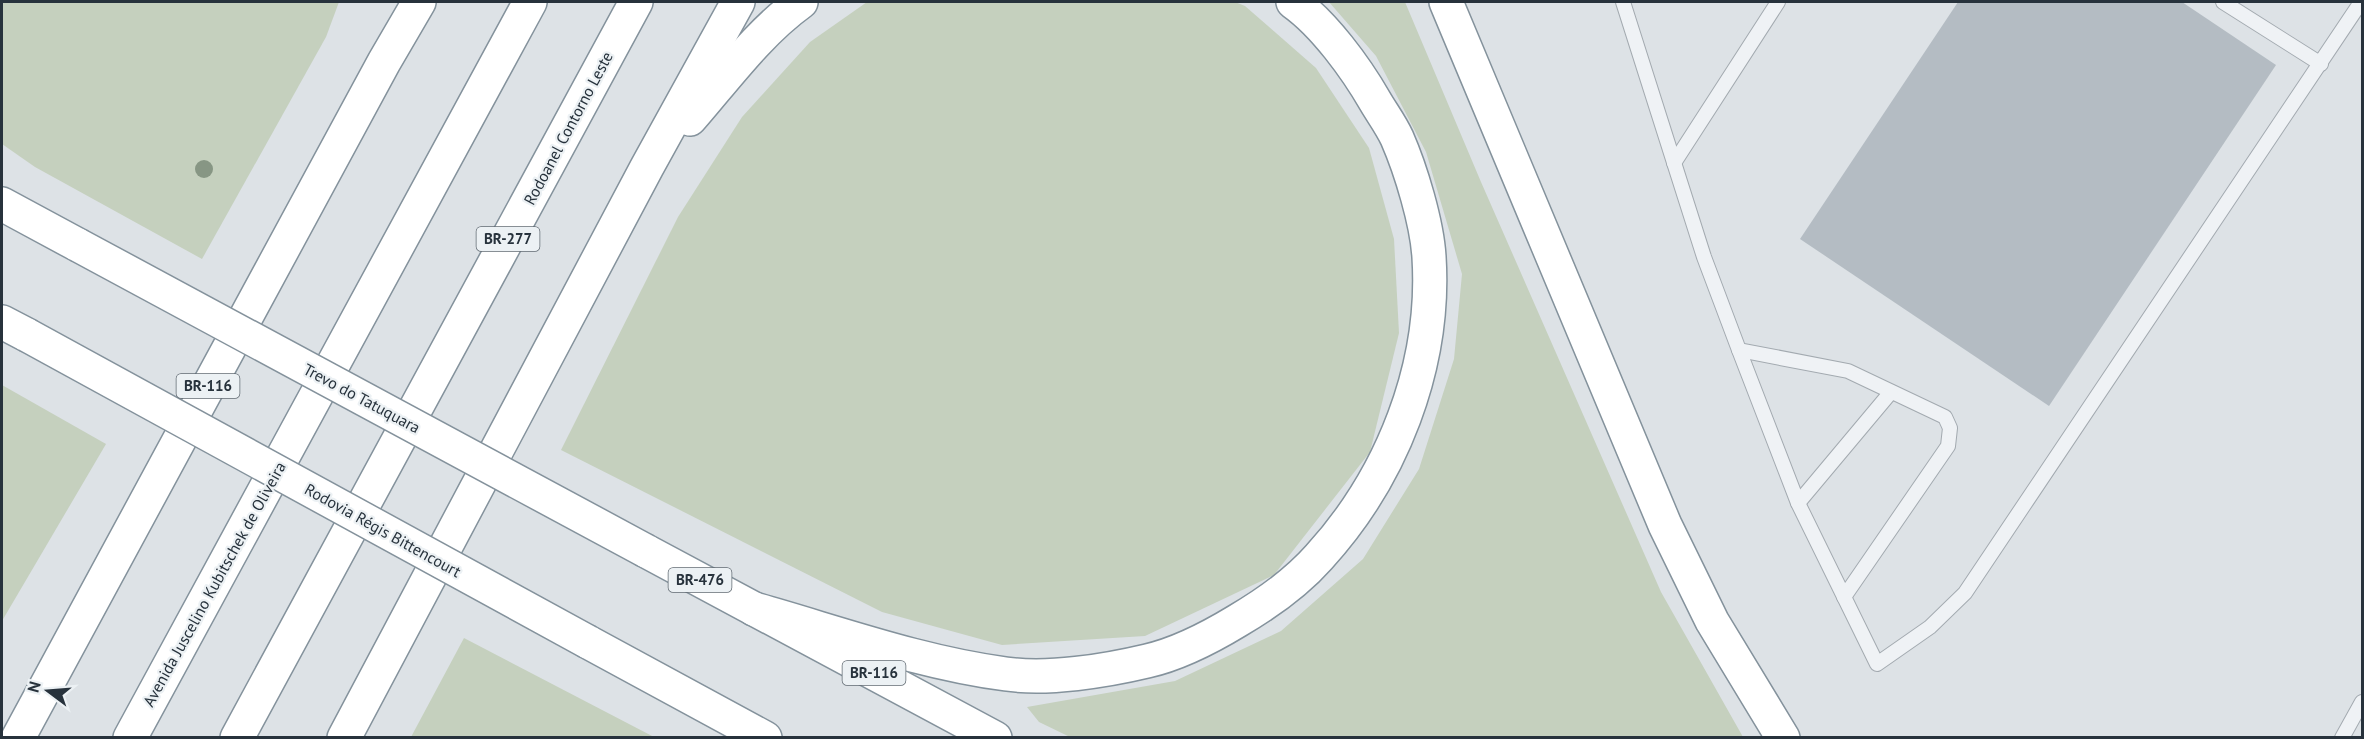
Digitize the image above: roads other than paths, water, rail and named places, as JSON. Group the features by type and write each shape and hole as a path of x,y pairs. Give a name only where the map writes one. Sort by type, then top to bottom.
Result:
{"highway":[{"path":"384,62 403,2"},
{"name":"BR-116","path":"26,724 384,62 419,2"},
{"name":"Avenida Juscelino Kubitschek de Oliveira","path":"130,738 530,2"},
{"name":"Rodoanel Contorno Leste","path":"237,738 636,2"},
{"path":"344,738 647,168 738,2"},
{"path":"647,168 746,54 786,13 801,2"},
{"path":"754,609 942,662 1008,675 1075,674 1150,661 1209,638 1267,603 1318,559 1364,501 1392,448 1413,390 1428,324 1429,256 1419,204 1397,139 1359,74 1305,10 1293,2"},
{"path":"1446,2 1665,525 1712,621 1783,738"},
{"name":"Trevo do Tatuquara","path":"2,204 754,609"},
{"name":"Rodovia Régis Bittencourt","path":"14,329 765,738"},
{"name":"BR-116","path":"754,609 995,738"},
{"path":"714,711 747,738"},
{"path":"11,738 26,724"}],"lane":[{"path":"1623,2 1704,256 1738,350 1798,503 1877,664 1930,627 1965,593 2361,2"},
{"path":"1674,163 1778,2"},
{"path":"2223,2 2320,64"},
{"path":"1738,350 1848,371 1945,417 1950,428 1948,446 1844,597"},
{"path":"1798,503 1892,392"},
{"path":"2342,738 2362,702"}]}
